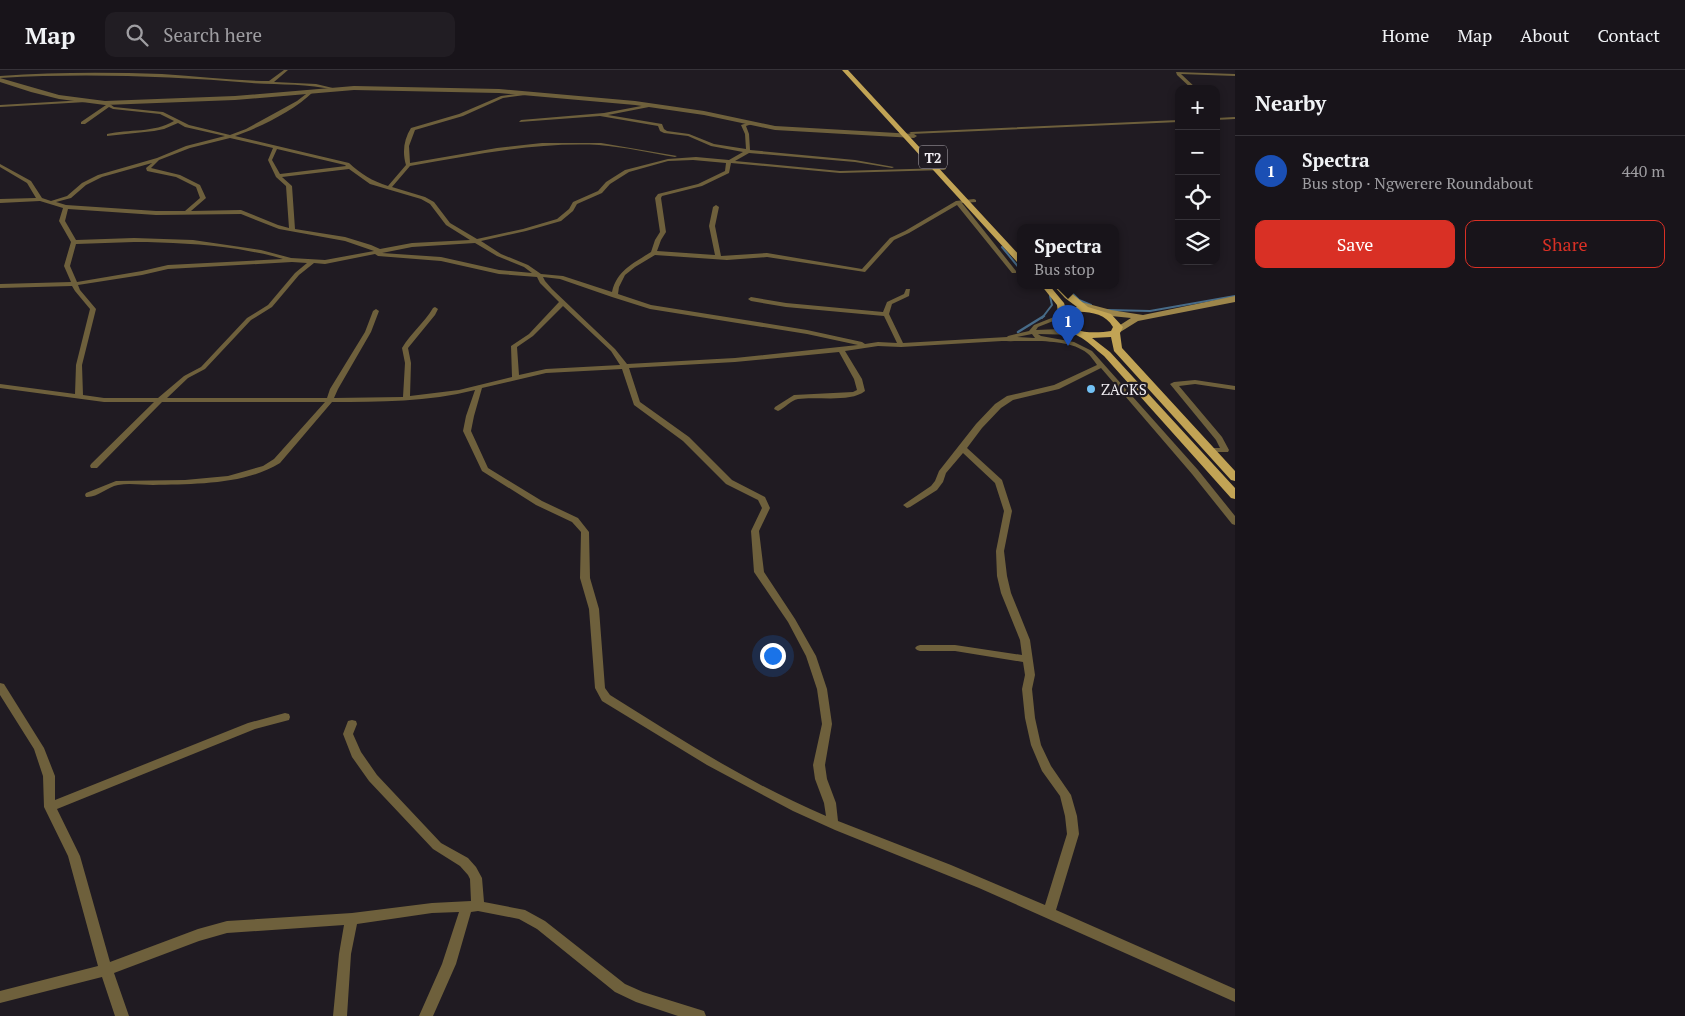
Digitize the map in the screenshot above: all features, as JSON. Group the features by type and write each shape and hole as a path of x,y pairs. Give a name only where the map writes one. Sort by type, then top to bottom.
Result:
{"main road":[{"name":"T2","path":"845,70 995,222"},
{"name":"T2","path":"853,70 910,135 961,202 1017,257"},
{"path":"1048,289 1059,301 1059,322 1064,327 1080,333 1100,336 1116,332 1128,322 1235,299"},
{"path":"1061,289 1077,303 1114,320 1117,325 1117,349 1235,478"},
{"path":"1077,303 1111,313"},
{"path":"1060,315 1072,310 1090,310 1147,317"},
{"path":"1080,333 1107,354 1235,495"}],"street":[{"path":"270,83 286,70"},
{"path":"0,78 39,71 135,72 270,83 314,84 335,89"},
{"path":"1176,72 1235,75"},
{"path":"1176,72 1191,85"},
{"path":"0,78 33,91 161,113 187,126 275,148 342,162 366,179 423,198 432,203 448,224 499,255 526,266 539,275 542,282 613,350 625,366 637,403 686,439 729,482 762,499 764,502 766,508 755,531 759,572 792,621 811,656 822,689 827,724 819,766 821,779 830,803 833,824"},
{"path":"83,122 106,105 235,98 335,89 445,89 652,105 803,131 910,135 1175,122"},
{"path":"52,202 69,197 84,184 100,176 159,159 188,147 229,137 256,126 299,102 311,92"},
{"path":"408,165 405,156 413,129 461,116 502,97 524,94"},
{"path":"0,106 85,101"},
{"path":"0,112 24,105"},
{"path":"520,121 598,114 652,105"},
{"path":"598,114 660,125 662,130 666,132 689,135 713,145 748,152 855,160 907,170"},
{"path":"1220,119 1235,118"},
{"path":"109,135 123,131 161,129 178,121"},
{"path":"748,152 748,138 743,125 750,123"},
{"path":"389,188 408,165 469,153 542,144 601,144 730,162 840,172 944,169"},
{"path":"275,148 270,160 278,176 289,186 292,229"},
{"path":"654,253 663,232 658,198 660,195 700,185 727,172 730,162 748,152"},
{"path":"74,242 132,239 185,240 253,250 292,260 325,262 412,245 475,241 524,230 559,220 571,210 575,203 600,192 608,183 622,173 663,162 696,158"},
{"path":"159,159 148,168 149,170 178,176 198,186 202,198 187,212"},
{"path":"0,165 29,182 40,199"},
{"path":"278,176 351,167"},
{"path":"0,201 40,199 66,207 156,213 241,212 273,226 361,243 379,251"},
{"path":"614,296 616,281 620,274 654,253 718,257 768,255 863,271 892,239 961,202 974,201"},
{"path":"961,202 1014,272"},
{"path":"66,207 62,221 74,242 67,266 76,290 93,309 80,365 78,397"},
{"path":"716,207 712,226 718,257"},
{"path":"365,254 441,258 499,272 561,277 650,307 807,332 855,343 901,345 1002,339 1061,340 1077,344 1090,352 1102,365 1195,472 1235,522"},
{"path":"0,286 75,284 142,274 168,267 292,260"},
{"path":"94,466 160,400 186,377 203,368 249,320 270,306 297,274 312,262"},
{"path":"901,345 886,314 890,303 907,295 908,290"},
{"path":"751,299 786,305 886,314"},
{"path":"516,377 514,346 531,335 556,307 563,302"},
{"path":"406,399 408,363 405,348 408,342 431,320 436,309"},
{"path":"89,495 116,483 211,480 266,468 277,461 330,400 368,332 376,311"},
{"path":"1032,331 1036,326 1060,315"},
{"path":"1002,339 1032,331 1056,330 1080,333"},
{"path":"1032,331 1038,338 1047,340"},
{"path":"0,386 104,400 243,398 406,399 479,388 516,377 546,371 841,350 878,344"},
{"path":"778,409 794,397 854,394 861,391 858,379 841,350"},
{"path":"907,505 934,488 939,482 942,473 979,426 998,406 1010,398 1056,387 1102,365"},
{"path":"1209,450 1225,450 1220,439 1174,384 1195,382 1235,388"},
{"path":"479,388 470,416 468,431 485,469 538,503 575,520 585,532 585,578 594,609 600,688 606,698 679,744 776,798 833,824 947,869 1235,996"},
{"path":"963,448 992,474 998,482 1008,511 1000,551 1002,576 1006,593 1025,640 1030,675 1027,689 1030,718 1036,745 1046,768 1065,795 1073,834 1049,914"},
{"path":"920,648 955,648 1028,660"},
{"path":"0,687 40,748 49,776 50,806 74,856 106,970 122,1016"},
{"path":"50,806 252,726 285,717"},
{"path":"352,724 348,734 356,754 373,778 437,846 464,862 476,878 472,906 426,1016"},
{"path":"0,997 106,970 198,935 227,927 352,919 432,908 472,906 521,914 542,925 620,988 641,998 699,1016"},
{"path":"340,1016 345,954 352,919"}],"waterway":[{"path":"1002,247 1017,265"},
{"path":"1068,289 1079,300 1091,305"},
{"path":"1043,317 1052,305 1050,296"},
{"path":"1107,310 1150,311 1235,296"},
{"path":"1018,332 1043,317"}],"place":[{"name":"Spectra","path":"1068,346"},
{"name":"ZACKS","path":"1091,389"}]}
